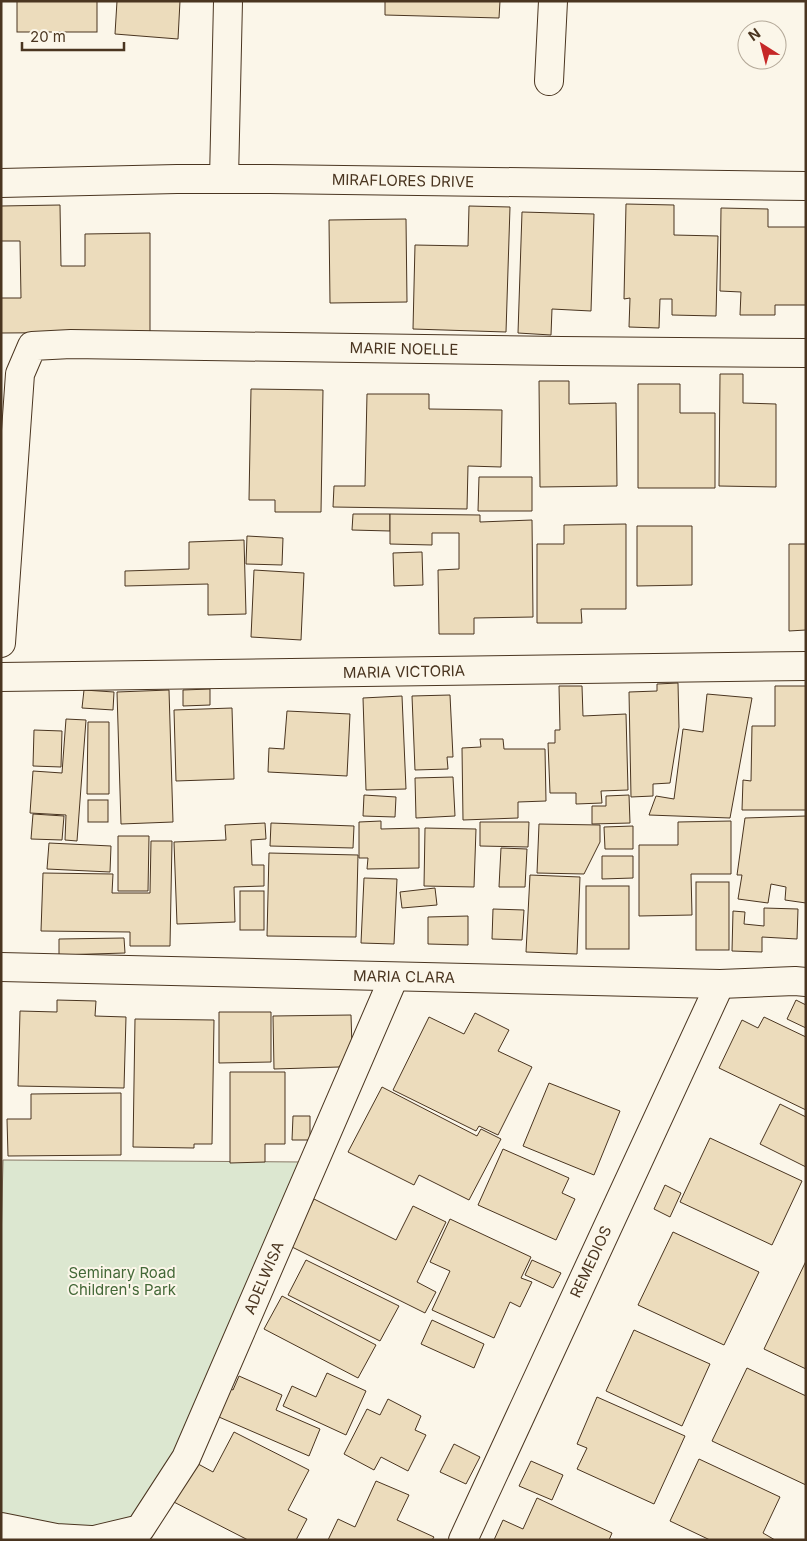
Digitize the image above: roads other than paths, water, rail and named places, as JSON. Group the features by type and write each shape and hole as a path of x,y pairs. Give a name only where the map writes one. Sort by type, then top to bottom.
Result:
{"street":[{"path":"224,179 228,1"},
{"path":"549,81 553,1"},
{"name":"MIRAFLORES DRIVE","path":"1,183 224,179 806,186"},
{"name":"MARIE NOELLE","path":"1,642 20,374 32,346 71,344 806,353"},
{"name":"MARIA VICTORIA","path":"1,677 806,666"},
{"name":"MARIA CLARA","path":"1,966 720,984 795,980 806,982"},
{"name":"ADELWISA","path":"1,1527 56,1538 92,1540 140,1529 186,1458 394,977"},
{"name":"REMEDIOS","path":"463,1540 720,984"}],"park label":[{"name":"Seminary Road Children's Park","path":"122,1282"}]}
